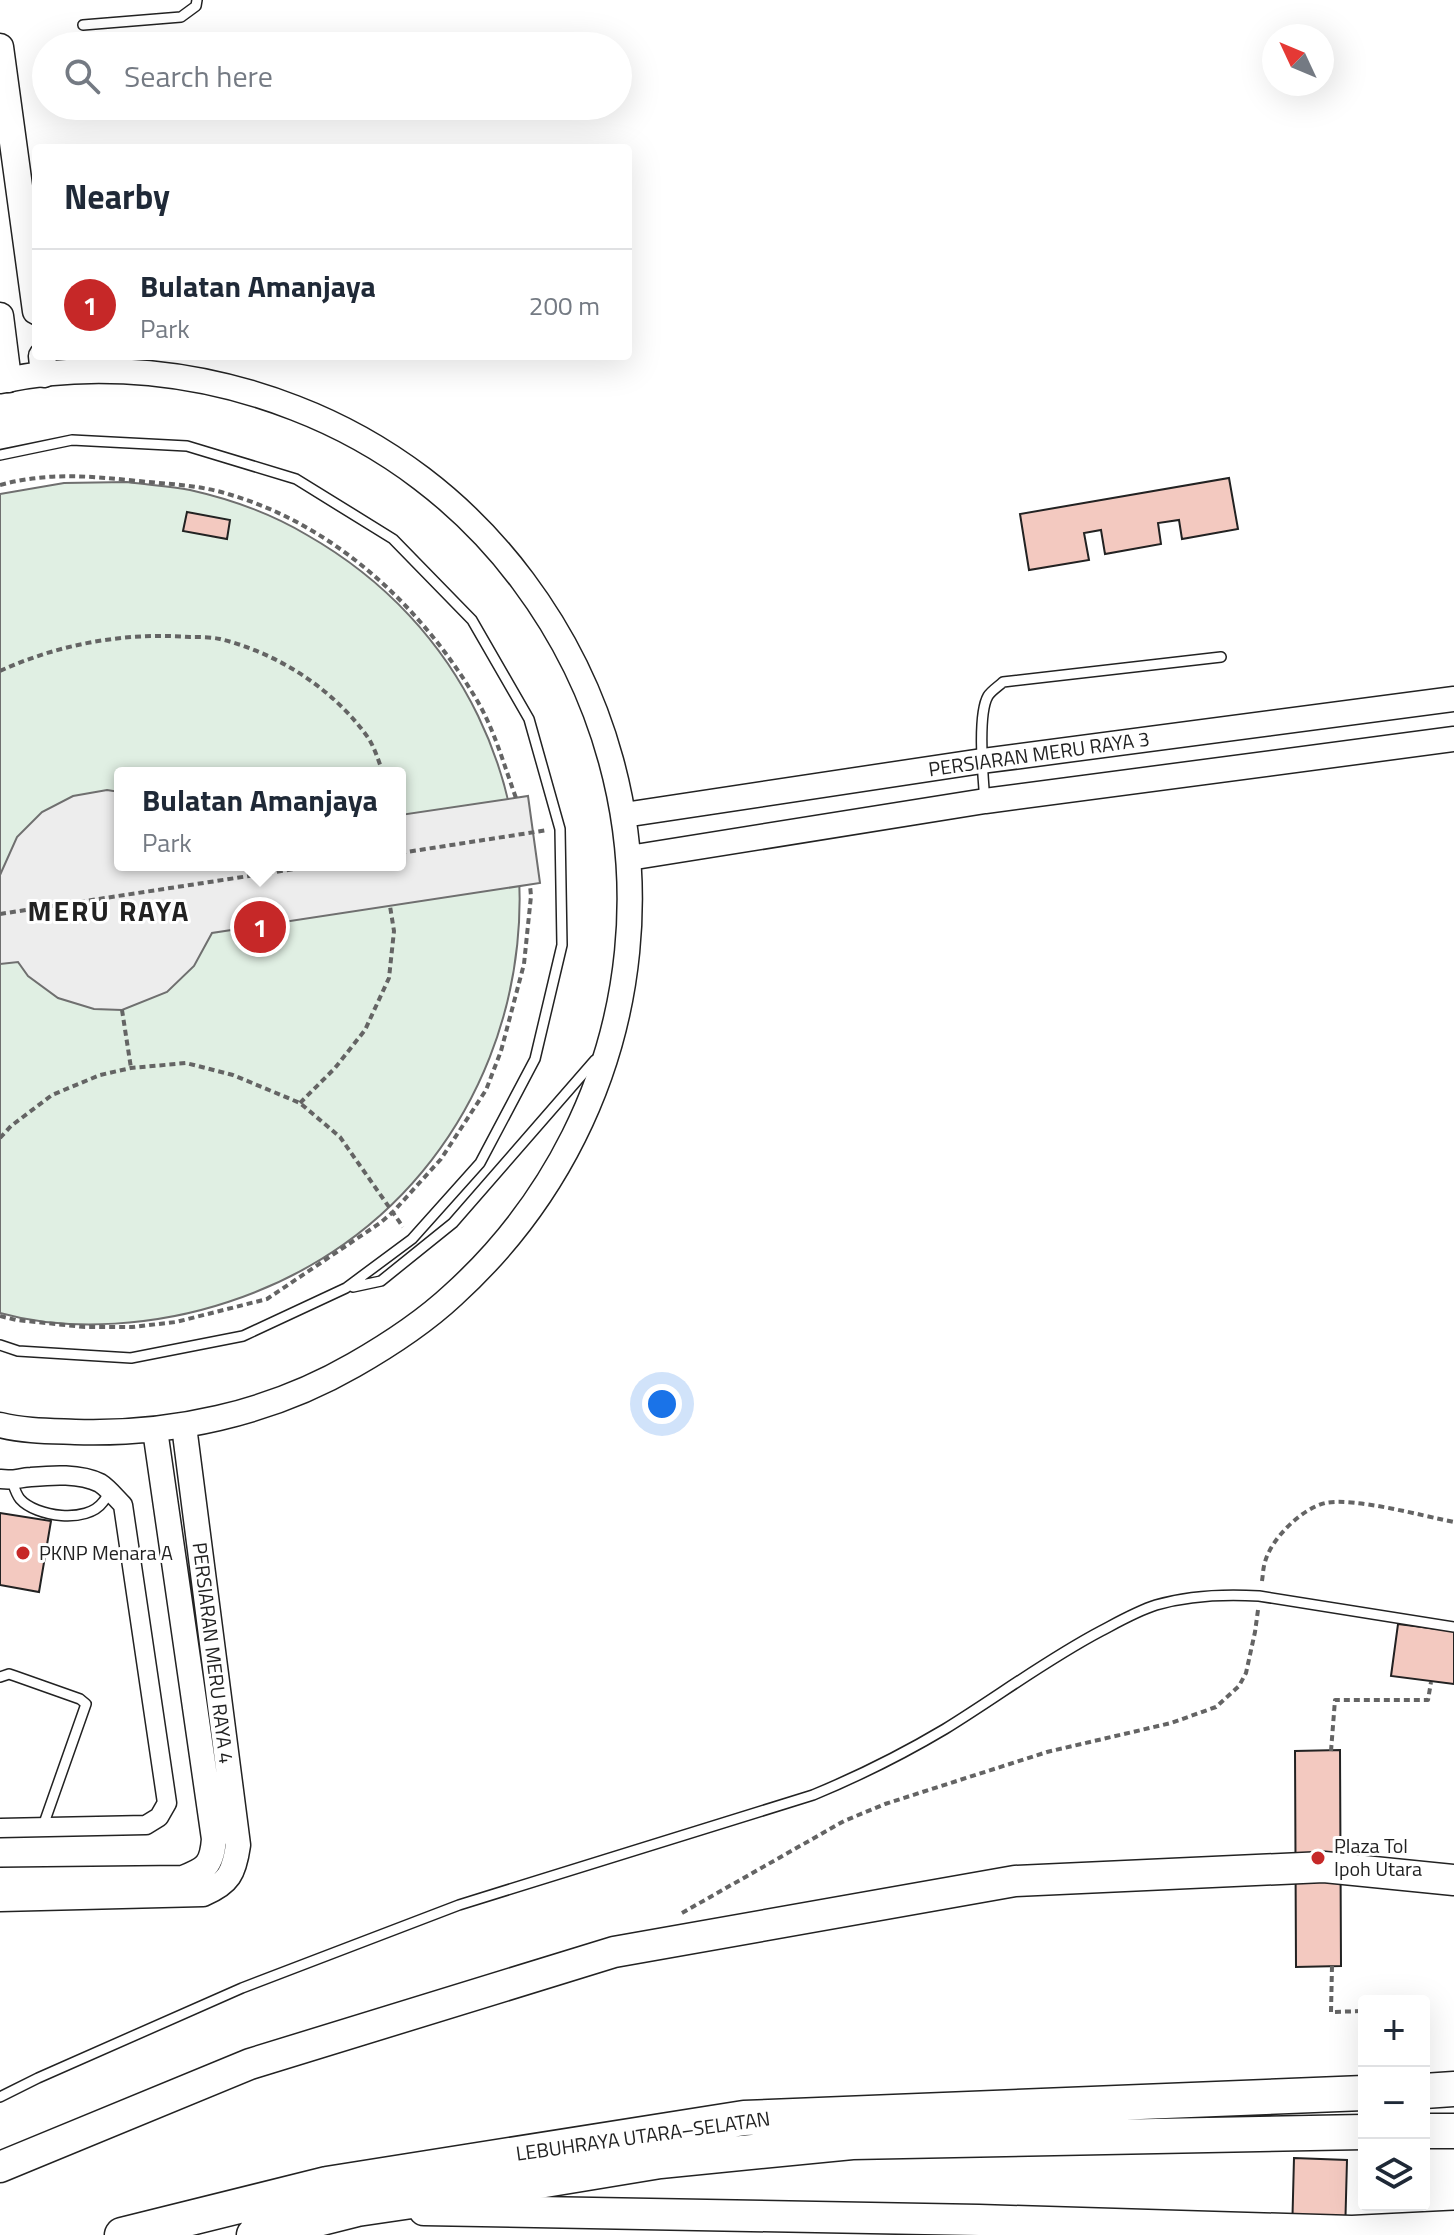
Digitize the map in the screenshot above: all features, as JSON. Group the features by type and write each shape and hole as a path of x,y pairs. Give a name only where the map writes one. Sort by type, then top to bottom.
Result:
{"highway":[{"path":"1430,2091 1454,2089"},
{"name":"LEBUHRAYA UTARA–SELATAN","path":"122,2235 327,2184 744,2118 1358,2093"},
{"path":"1430,2131 1454,2131"},
{"name":"LEBUHRAYA UTARA–SELATAN","path":"254,2235 357,2209 660,2161 852,2142 1358,2132"}],"main road":[{"path":"1,59 32,282"},
{"path":"0,316 4,380"},
{"path":"0,2167 250,2064 614,1952 1015,1881 1324,1867 1454,1880"},
{"path":"357,2209 979,2220 1352,2231 1454,2226"}],"street":[{"path":"4,380 43,365 191,378 262,395 330,421 393,457 451,501 503,553 546,612 581,676 607,744 624,815 630,905 628,951 621,997 610,1043 585,1114 550,1181 505,1242 453,1296 393,1343 327,1380 257,1408 155,1430 103,1433 4,1429"},
{"name":"PERSIARAN MERU RAYA 3","path":"624,815 982,761 1454,699"},
{"name":"PERSIARAN MERU RAYA 3","path":"629,858 985,801 1454,739"},
{"name":"PERSIARAN MERU RAYA 4","path":"155,1430 218,1871 235,1862 238,1845 184,1426"},
{"path":"0,1828 146,1825 159,1817 167,1803 123,1505 99,1483 73,1477 19,1477 6,1480"},
{"path":"0,1880 183,1878 201,1871 218,1871 219,1887 203,1894 0,1899"}],"lane":[{"path":"83,25 181,17 196,6 197,0"},
{"path":"0,455 72,440 187,446 296,479 393,539 472,620 529,719 560,829 562,945 535,1059 480,1163 412,1239 346,1288 243,1336 131,1358 18,1351 0,1345"},
{"path":"985,801 983,713 988,695 1003,682 1221,657"},
{"path":"346,1288 381,1281 453,1223 610,1043"},
{"path":"6,1480 17,1497 29,1506 63,1516 83,1515 102,1505 108,1491"},
{"path":"0,2097 242,1988 444,1910 813,1795 851,1779 946,1728 1067,1649 1155,1605 1190,1597 1231,1594 1259,1596 1454,1627"},
{"path":"2,1676 55,1690 86,1704 43,1826"}],"path":[{"path":"0,485 23,478 69,474 191,486 228,494 295,519 372,574 415,615 478,703 493,733 516,798"},
{"path":"0,671 30,657 101,640 156,634 219,638 287,664 340,704 370,741 381,767"},
{"path":"406,852 560,829"},
{"path":"0,914 282,871"},
{"path":"0,1316 85,1327 132,1327 176,1322 267,1299 393,1212 441,1159 486,1090 501,1051 524,964 530,885"},
{"path":"300,1103 335,1068 365,1030 389,978 394,931 390,906"},
{"path":"122,1010 131,1068"},
{"path":"0,1138 52,1095 100,1075 131,1068 186,1063 233,1075 300,1103 340,1137 412,1239"},
{"path":"681,1914 844,1821 885,1804 1047,1752 1171,1723 1216,1707 1239,1686 1246,1673 1265,1560 1278,1537 1298,1517 1324,1503 1352,1502 1454,1522"},
{"path":"1331,1751 1335,1700 1428,1700 1431,1682"},
{"path":"1332,1966 1331,2012 1358,2011"}],"green space":[{"path":"127,482 190,490 250,508 307,535 409,616 478,716 514,828 517,944 490,1058 432,1160 344,1244 228,1302 201,1310 115,1324 56,1323 0,1313 0,494 64,483"}],"shaded area":[{"path":"114,791 114,871 406,871 406,814 528,796 540,883 212,933 194,966 167,992 122,1010 94,1009 58,998 28,976 18,962 0,964 0,875 17,837 42,812 73,796"}],"building":[{"path":"1229,478 1238,529 1182,539 1179,520 1158,523 1161,544 1105,554 1101,530 1084,533 1089,560 1029,570 1020,514"},
{"path":"187,512 230,520 227,539 183,531"},
{"name":"PKNP Menara A","path":"0,1513 51,1521 39,1592 0,1585"},
{"path":"1398,1624 1454,1631 1454,1684 1391,1676"},
{"name":"Plaza Tol Ipoh Utara","path":"1340,1750 1341,1966 1296,1967 1295,1751"},
{"path":"1294,2158 1347,2160 1345,2235 1292,2235"}],"place":[{"name":"Bulatan Amanjaya","path":"260,927"},
{"name":"PKNP Menara A","path":"23,1553"},
{"name":"Plaza Tol Ipoh Utara","path":"1318,1858"}],"district":[{"name":"MERU RAYA","path":"109,911"}]}
